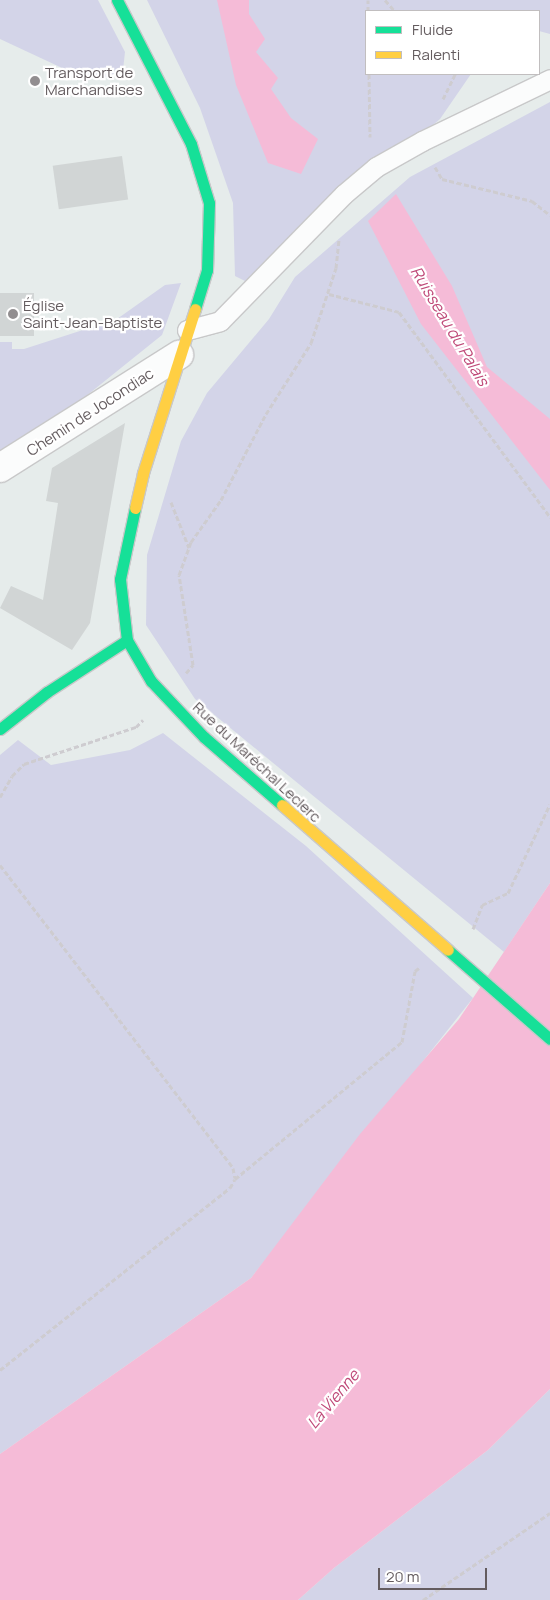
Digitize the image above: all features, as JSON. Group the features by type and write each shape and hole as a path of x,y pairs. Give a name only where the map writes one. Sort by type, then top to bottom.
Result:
{"main road":[{"name":"Rue du Maréchal Leclerc","path":"116,0 191,144 209,203 207,270 143,473 120,579 121,609 127,640 150,681 204,737 440,946 550,1039"},
{"path":"0,728 47,692 127,640"}],"street":[{"name":"Chemin de Jocondiac","path":"0,468 183,343"}],"lane":[{"path":"183,343 220,321 325,213 376,167 422,141 550,79"}],"path":[{"path":"385,0 394,10"},
{"path":"368,75 370,142 376,167"},
{"path":"455,75 422,141 442,179 532,202 550,215"},
{"path":"0,797 12,776 24,764 136,727 167,697 193,664 179,575 191,542 221,500 266,414 311,343 329,294 336,268 340,226 325,213"},
{"path":"329,294 399,312 550,517"},
{"path":"460,962 482,905 508,893 550,804"},
{"path":"0,865 233,1168 235,1179"},
{"path":"0,1370 230,1188 235,1179 402,1042 416,971 440,946"},
{"path":"423,1600 550,1513"}],"shaded area":[{"path":"0,0 98,0 125,52 123,70 106,77 75,74 0,39"},
{"path":"147,0 550,0 550,34 540,31 540,10 365,10 365,75 470,75 440,119 249,283 235,276 233,203 200,108"},
{"path":"550,102 550,883 504,952 195,699 146,625 147,555 181,441 207,393 269,319 295,277 410,177"},
{"path":"181,283 162,335 55,421 0,454 0,342 12,342 12,349 24,349 117,319 165,285"},
{"path":"163,733 306,846 473,998 251,1278 0,1454 0,755 18,740 51,765 130,750"},
{"path":"550,1389 550,1600 298,1600 334,1568 488,1450"}],"water":[{"path":"217,0 249,0 249,14 265,39 256,52 278,78 271,89 291,118 318,139 301,174 268,163 236,85"},
{"name":"Ruisseau du Palais","path":"396,194 452,286 487,367 550,419 550,490 421,324 368,221"},
{"name":"La Vienne","path":"550,883 550,1389 488,1450 334,1568 298,1600 0,1600 0,1454 251,1278 360,1134 459,1019"}],"building":[{"path":"122,156 128,200 59,209 53,166"},
{"name":"Église Saint-Jean-Baptiste","path":"0,293 34,293 34,336 0,336"},
{"path":"125,423 90,623 72,650 0,608 11,586 43,600 58,503 46,501 52,468"}],"traffic: fast":[{"path":"117,0 191,144 209,203 207,270 195,309"},
{"path":"135,508 120,579 127,640 151,681 204,737 282,805"},
{"path":"0,729 47,692 127,640"},
{"path":"448,950 550,1039"}],"traffic: slow":[{"path":"135,508 143,473 195,309"},
{"path":"282,805 448,950"}],"place":[{"name":"Transport de Marchandises","path":"35,81"},
{"name":"Église Saint-Jean-Baptiste","path":"13,314"}]}
